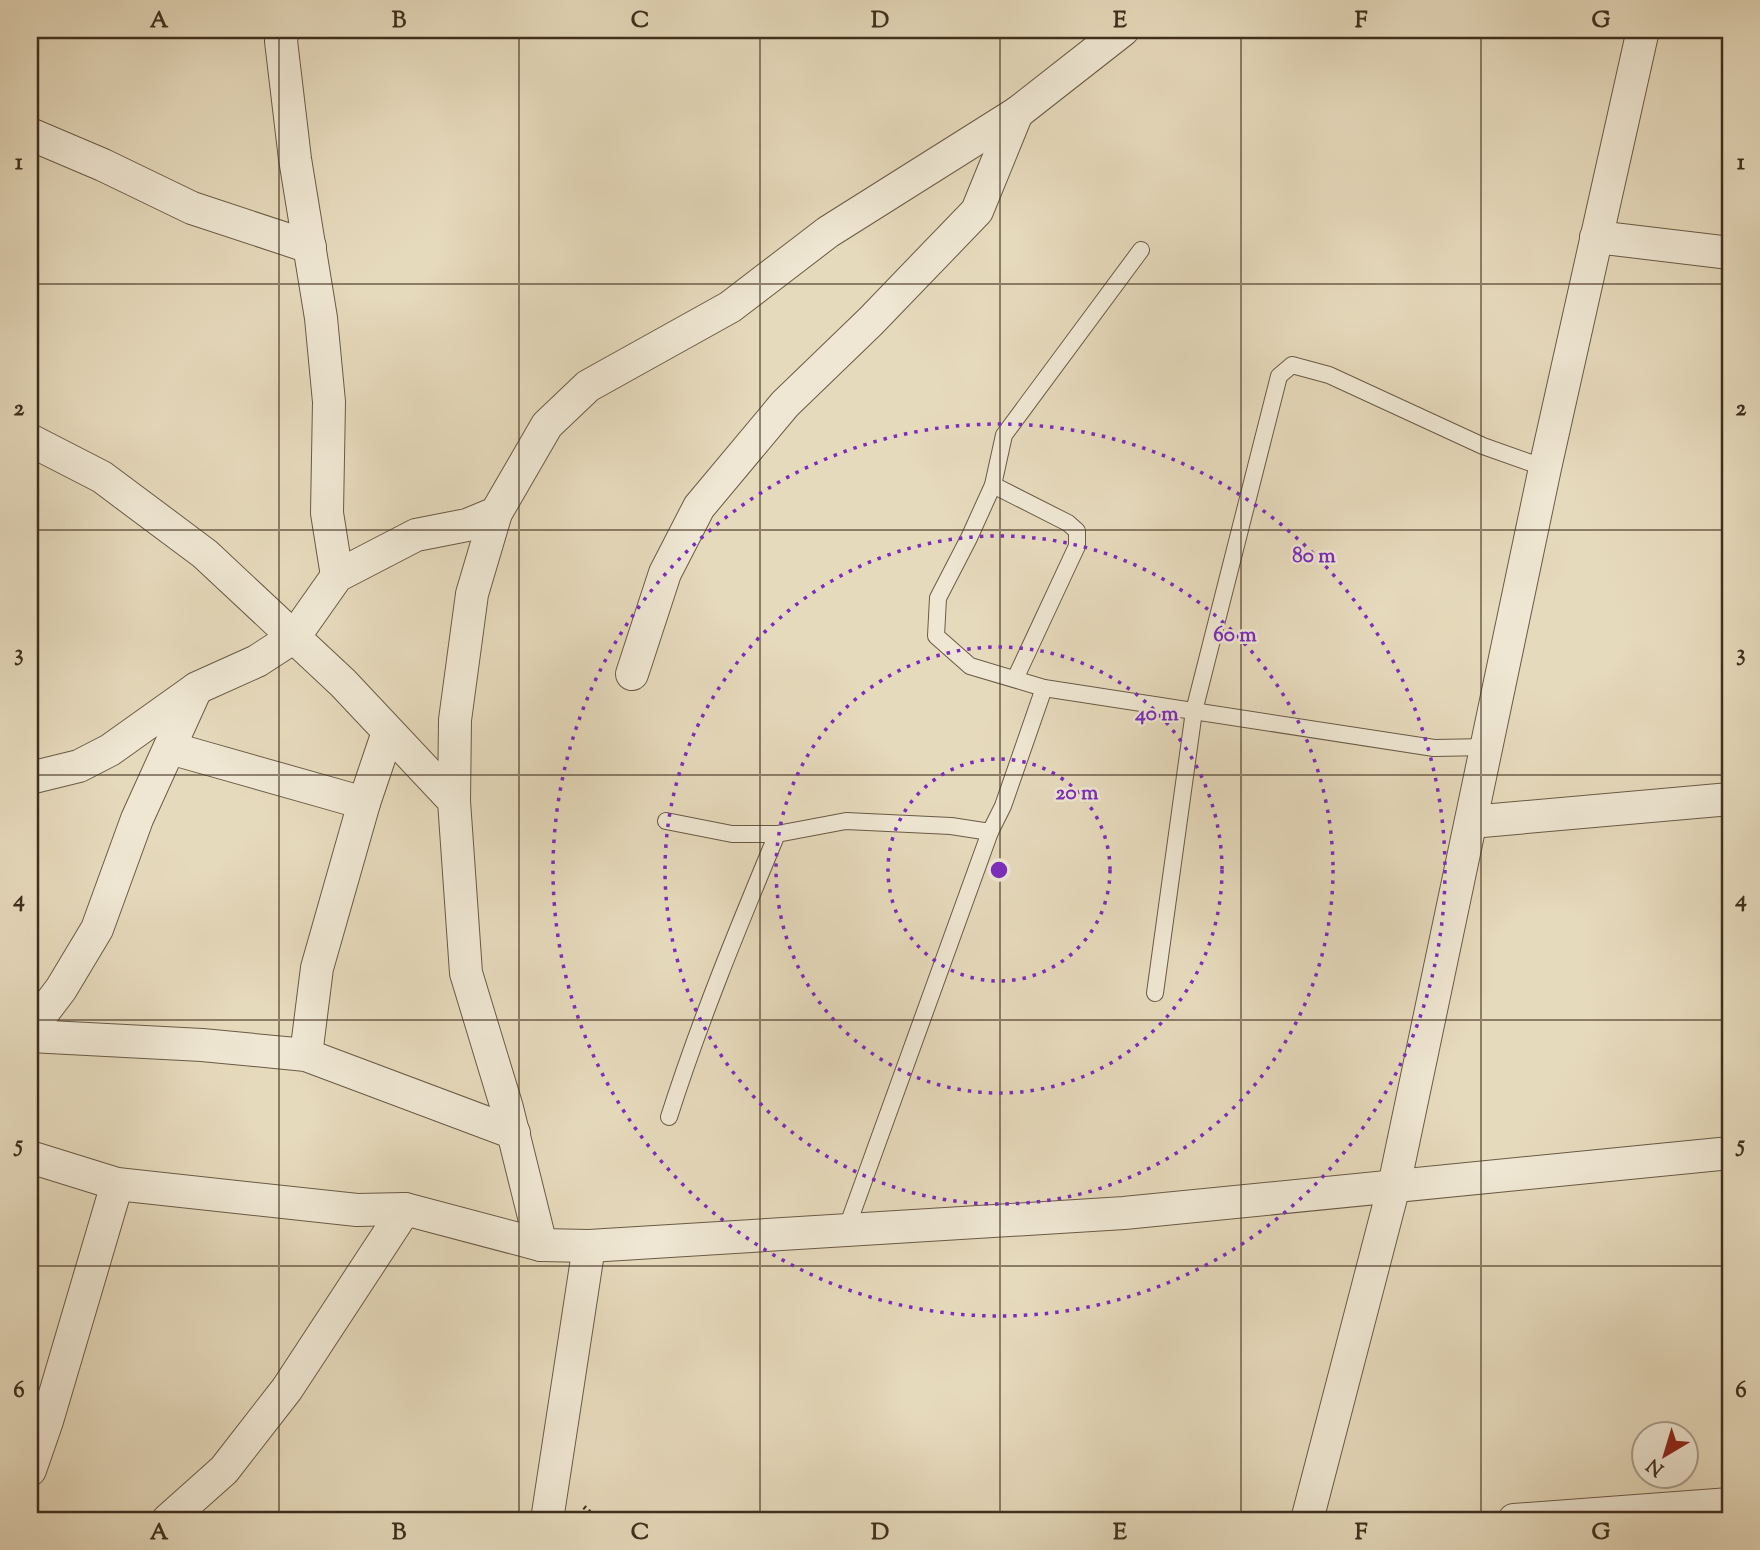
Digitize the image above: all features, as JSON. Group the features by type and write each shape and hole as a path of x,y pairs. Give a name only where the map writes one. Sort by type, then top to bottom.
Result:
{"street":[{"path":"282,30 295,159 321,318 329,402 327,513 337,576"},
{"path":"541,1245 514,1133 466,973 454,801 455,720 472,594 496,513 547,425 588,386 730,307 828,232 1017,113 1123,30"},
{"path":"1307,1520 1394,1186 1545,468 1643,30"},
{"path":"632,674 665,573 699,507 785,404 871,321 977,211 1017,113"},
{"path":"30,134 103,165 192,208 310,247"},
{"path":"1597,237 1730,253"},
{"path":"30,440 102,477 205,554 342,682 454,801"},
{"path":"30,778 79,766 110,750 197,688 257,661 294,637 337,576 416,535 467,525 496,513"},
{"path":"30,1030 61,989 97,929 137,819 197,688"},
{"path":"306,1055 317,968 364,803 388,732"},
{"path":"170,748 364,803"},
{"path":"1471,822 1730,799"},
{"path":"30,1036 202,1045 306,1055 514,1133"},
{"path":"30,1157 117,1184 357,1210 405,1209 541,1245 589,1246 1124,1213 1730,1153"},
{"path":"30,1470 117,1184"},
{"path":"168,1520 224,1470 287,1389 405,1209"},
{"path":"547,1520 589,1246"},
{"path":"1514,1520 1730,1504"}],"lane":[{"path":"1141,250 1004,435 993,485 970,538 938,598 936,636 970,666 1044,688 1434,748 1488,747"},
{"path":"1155,993 1194,711 1279,376 1292,365 1329,374 1483,446 1545,468"},
{"path":"993,485 1068,523 1077,531 1077,546 1015,679"},
{"path":"846,1230 1044,688"},
{"path":"666,821 732,834 777,834 846,821 951,826 990,832"},
{"path":"669,1117 693,1042 777,834"}]}
